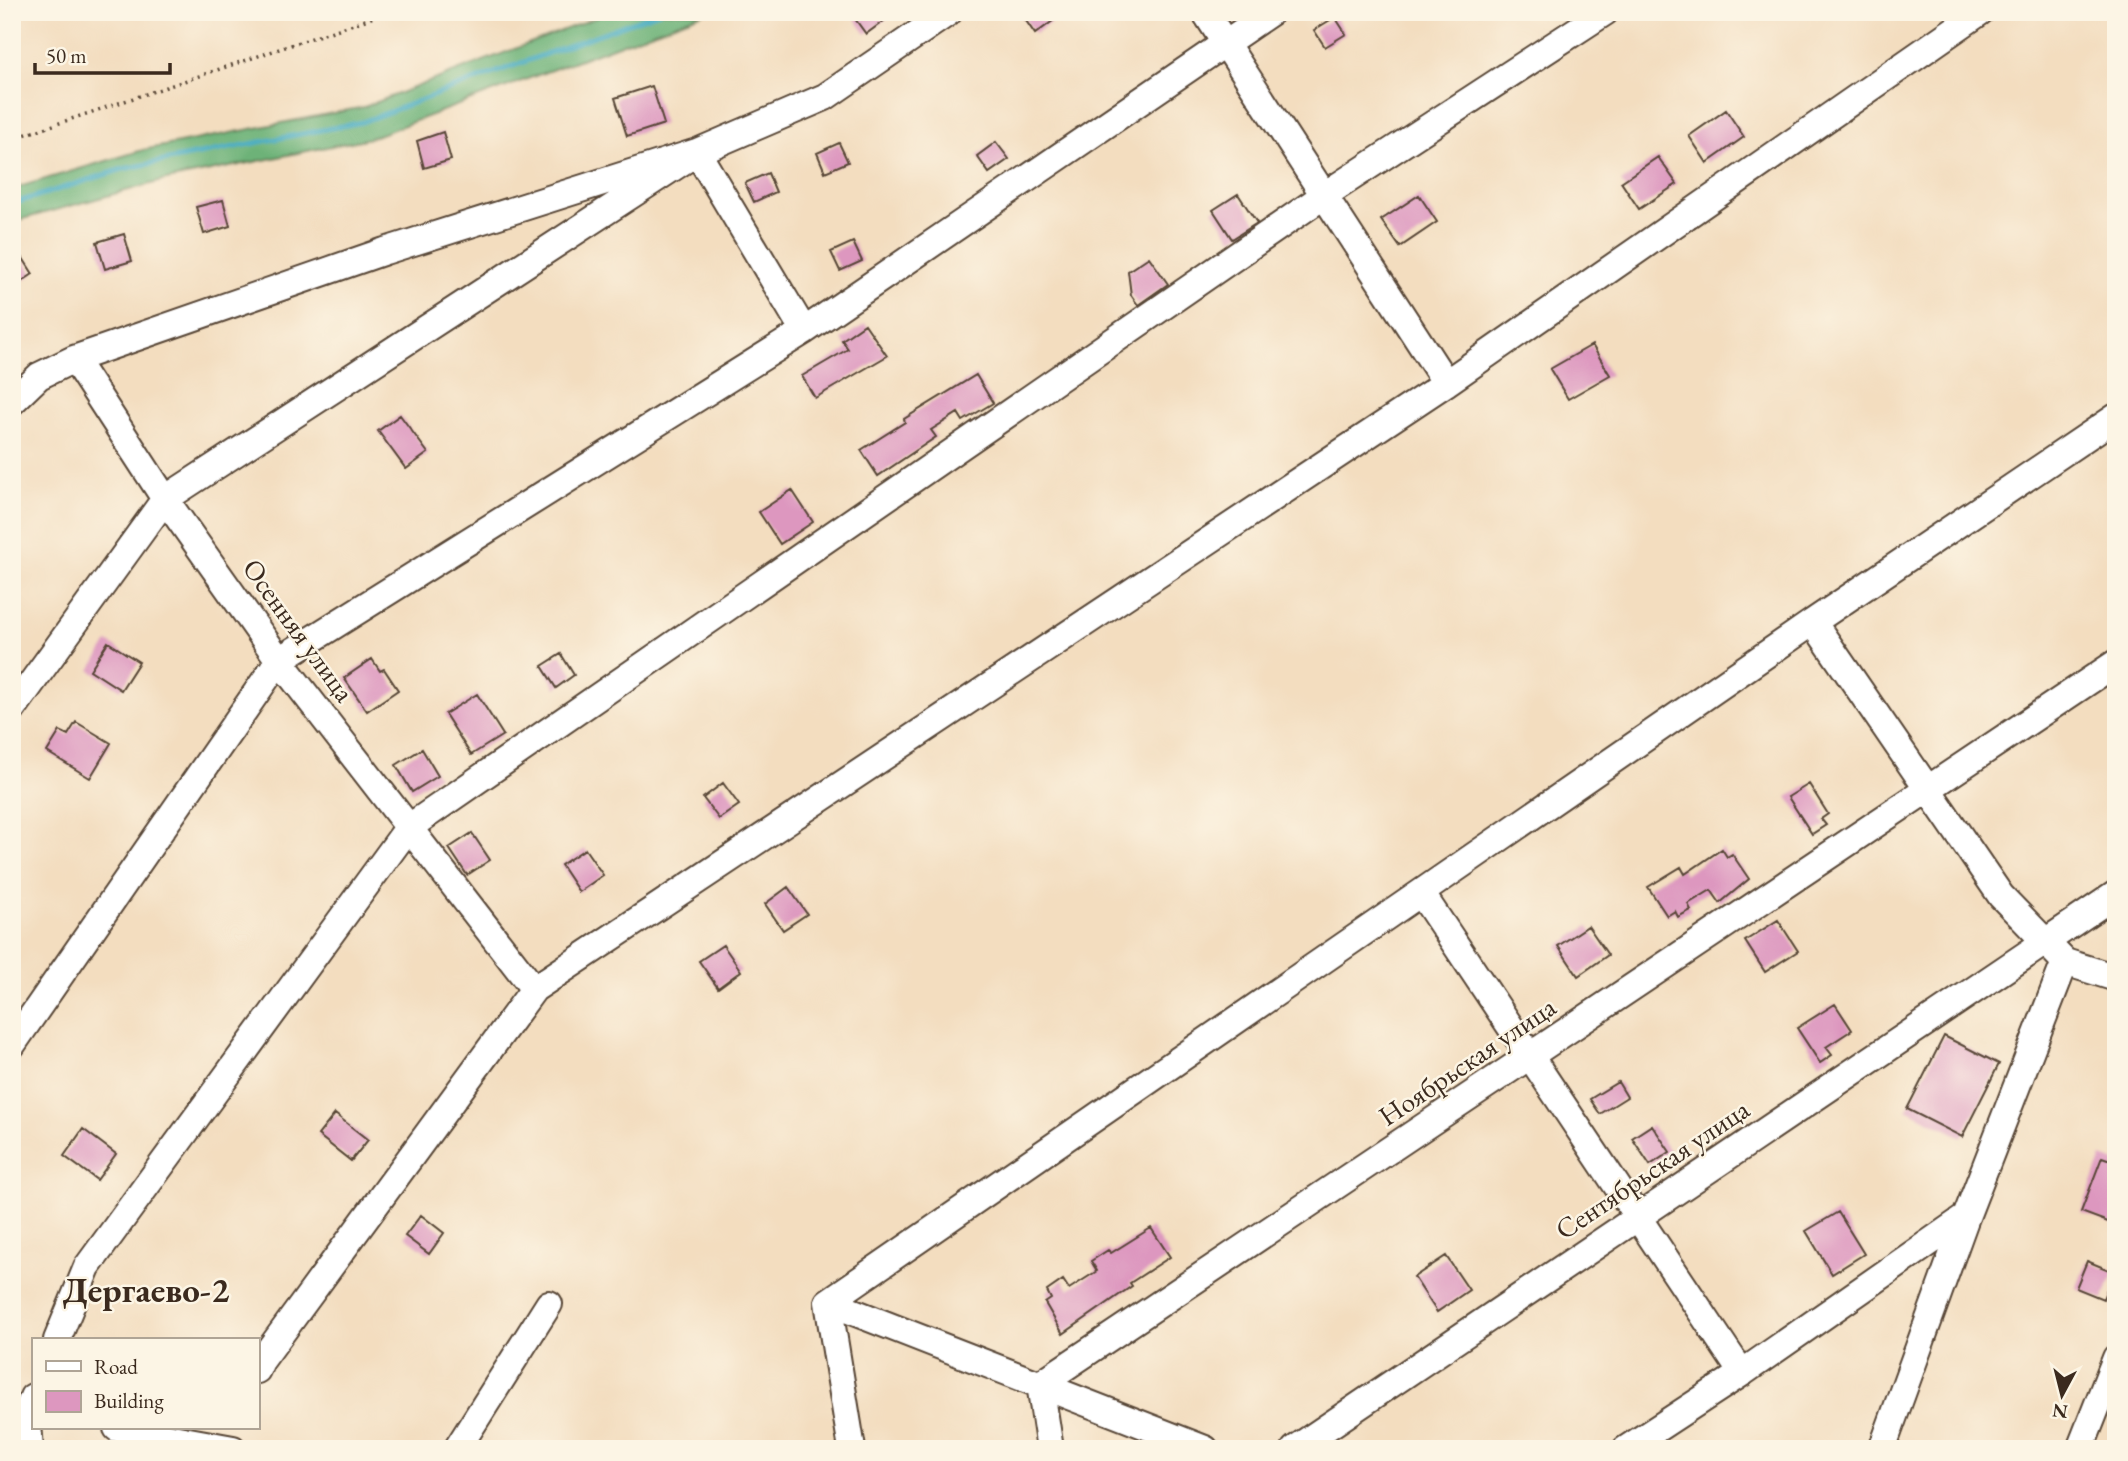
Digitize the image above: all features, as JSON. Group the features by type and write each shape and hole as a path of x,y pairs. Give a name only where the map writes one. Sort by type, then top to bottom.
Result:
{"street":[{"path":"12,402 39,376 74,359 385,251 697,152 825,97 949,12"},
{"path":"1205,12 1326,194 1446,383"},
{"path":"12,1045 279,660 804,331 1271,12"},
{"path":"58,1338 87,1268 408,828 1326,194 1605,12"},
{"path":"259,1366 534,989 1446,383 1980,12"},
{"path":"697,152 804,331"},
{"path":"12,710 165,499 697,152"},
{"name":"Осенняя улица","path":"74,359 165,499 279,660 534,989"},
{"path":"828,1302 1813,622 2116,417"},
{"path":"1813,622 2001,896 2066,962 2116,978"},
{"name":"Ноябрьская улица","path":"1040,1384 1929,791 2116,663"},
{"path":"1421,893 1742,1373"},
{"name":"Сентябрьская улица","path":"1295,1449 2116,894"},
{"path":"1882,1449 1966,1217 2066,962"},
{"path":"1626,1449 1742,1373 1966,1217"},
{"path":"828,1302 1205,1449"},
{"path":"828,1302 852,1449"},
{"path":"457,1449 549,1304"},
{"path":"2080,1449 2116,1358"},
{"path":"1040,1384 1050,1449"},
{"path":"26,1408 30,1449"},
{"path":"132,1430 232,1443"}],"path":[{"path":"12,139 389,12"}],"green space":[{"path":"610,12 706,12 370,138 162,181 12,222 12,189 143,150 364,107"}],"building":[{"path":"850,12 896,12 866,34"},
{"path":"1020,12 1065,12 1035,34"},
{"path":"1335,17 1346,34 1325,47 1314,30"},
{"path":"652,86 664,124 627,136 615,98"},
{"path":"1726,110 1744,137 1707,163 1689,136"},
{"path":"443,132 451,160 424,168 417,141"},
{"path":"996,142 1009,159 989,173 977,156"},
{"path":"839,143 848,162 825,172 817,153"},
{"path":"1658,157 1677,184 1639,209 1621,182"},
{"path":"768,173 776,192 754,202 745,183"},
{"path":"1238,194 1257,223 1232,239 1213,210"},
{"path":"1419,195 1437,222 1400,247 1381,220"},
{"path":"223,200 230,226 204,234 196,207"},
{"path":"124,234 132,261 105,269 97,242"},
{"path":"12,241 33,274 12,288"},
{"path":"853,242 862,261 840,271 831,252"},
{"path":"1149,257 1168,284 1138,305 1131,295 1128,271"},
{"path":"865,324 887,356 815,398 802,376 848,349 842,340"},
{"path":"1592,345 1610,375 1568,399 1550,369"},
{"path":"976,375 993,403 963,421 958,413 931,430 936,437 878,476 861,450 905,422 904,419"},
{"path":"400,415 428,453 406,469 378,431"},
{"path":"792,490 813,522 780,544 759,512"},
{"path":"108,642 139,662 121,690 90,670"},
{"path":"561,654 574,675 556,688 542,666"},
{"path":"372,659 380,671 384,669 398,690 367,711 344,678"},
{"path":"477,694 503,735 471,755 445,714"},
{"path":"76,722 111,743 90,778 47,752 60,731 68,735"},
{"path":"422,749 438,776 412,792 396,765"},
{"path":"723,783 739,805 719,819 703,798"},
{"path":"1809,784 1828,814 1821,819 1826,825 1812,834 1788,797"},
{"path":"472,833 490,860 467,875 449,848"},
{"path":"585,849 603,875 579,892 561,865"},
{"path":"1722,849 1727,857 1732,854 1749,879 1720,903 1711,890 1688,904 1691,910 1678,917 1675,911 1667,916 1648,887 1681,867 1685,874"},
{"path":"788,887 807,914 783,930 765,904"},
{"path":"1778,920 1798,951 1765,972 1745,941"},
{"path":"1588,926 1608,955 1578,976 1558,946"},
{"path":"723,945 741,971 718,988 699,961"},
{"path":"1835,1004 1852,1030 1826,1047 1832,1055 1820,1063 1797,1028"},
{"path":"1944,1036 1999,1064 1962,1137 1907,1109"},
{"path":"1618,1082 1627,1097 1600,1114 1590,1099"},
{"path":"335,1114 368,1140 351,1161 318,1135"},
{"path":"1652,1125 1670,1152 1650,1165 1632,1138"},
{"path":"83,1129 116,1154 97,1180 64,1156"},
{"path":"2102,1157 2116,1162 2116,1225 2081,1212"},
{"path":"1838,1212 1864,1254 1832,1274 1806,1231"},
{"path":"421,1215 444,1233 429,1254 405,1236"},
{"path":"1151,1228 1170,1257 1130,1283 1132,1286 1063,1334 1045,1303 1051,1299 1047,1291 1063,1280 1069,1289 1097,1271 1091,1261 1108,1250 1111,1253"},
{"path":"1446,1256 1469,1290 1437,1312 1414,1277"},
{"path":"2087,1261 2114,1272 2103,1299 2076,1288"}],"waterway":[{"path":"12,204 123,169 362,122 659,12"}],"district":[{"name":"Дергаево-2","path":"146,1290"}]}
